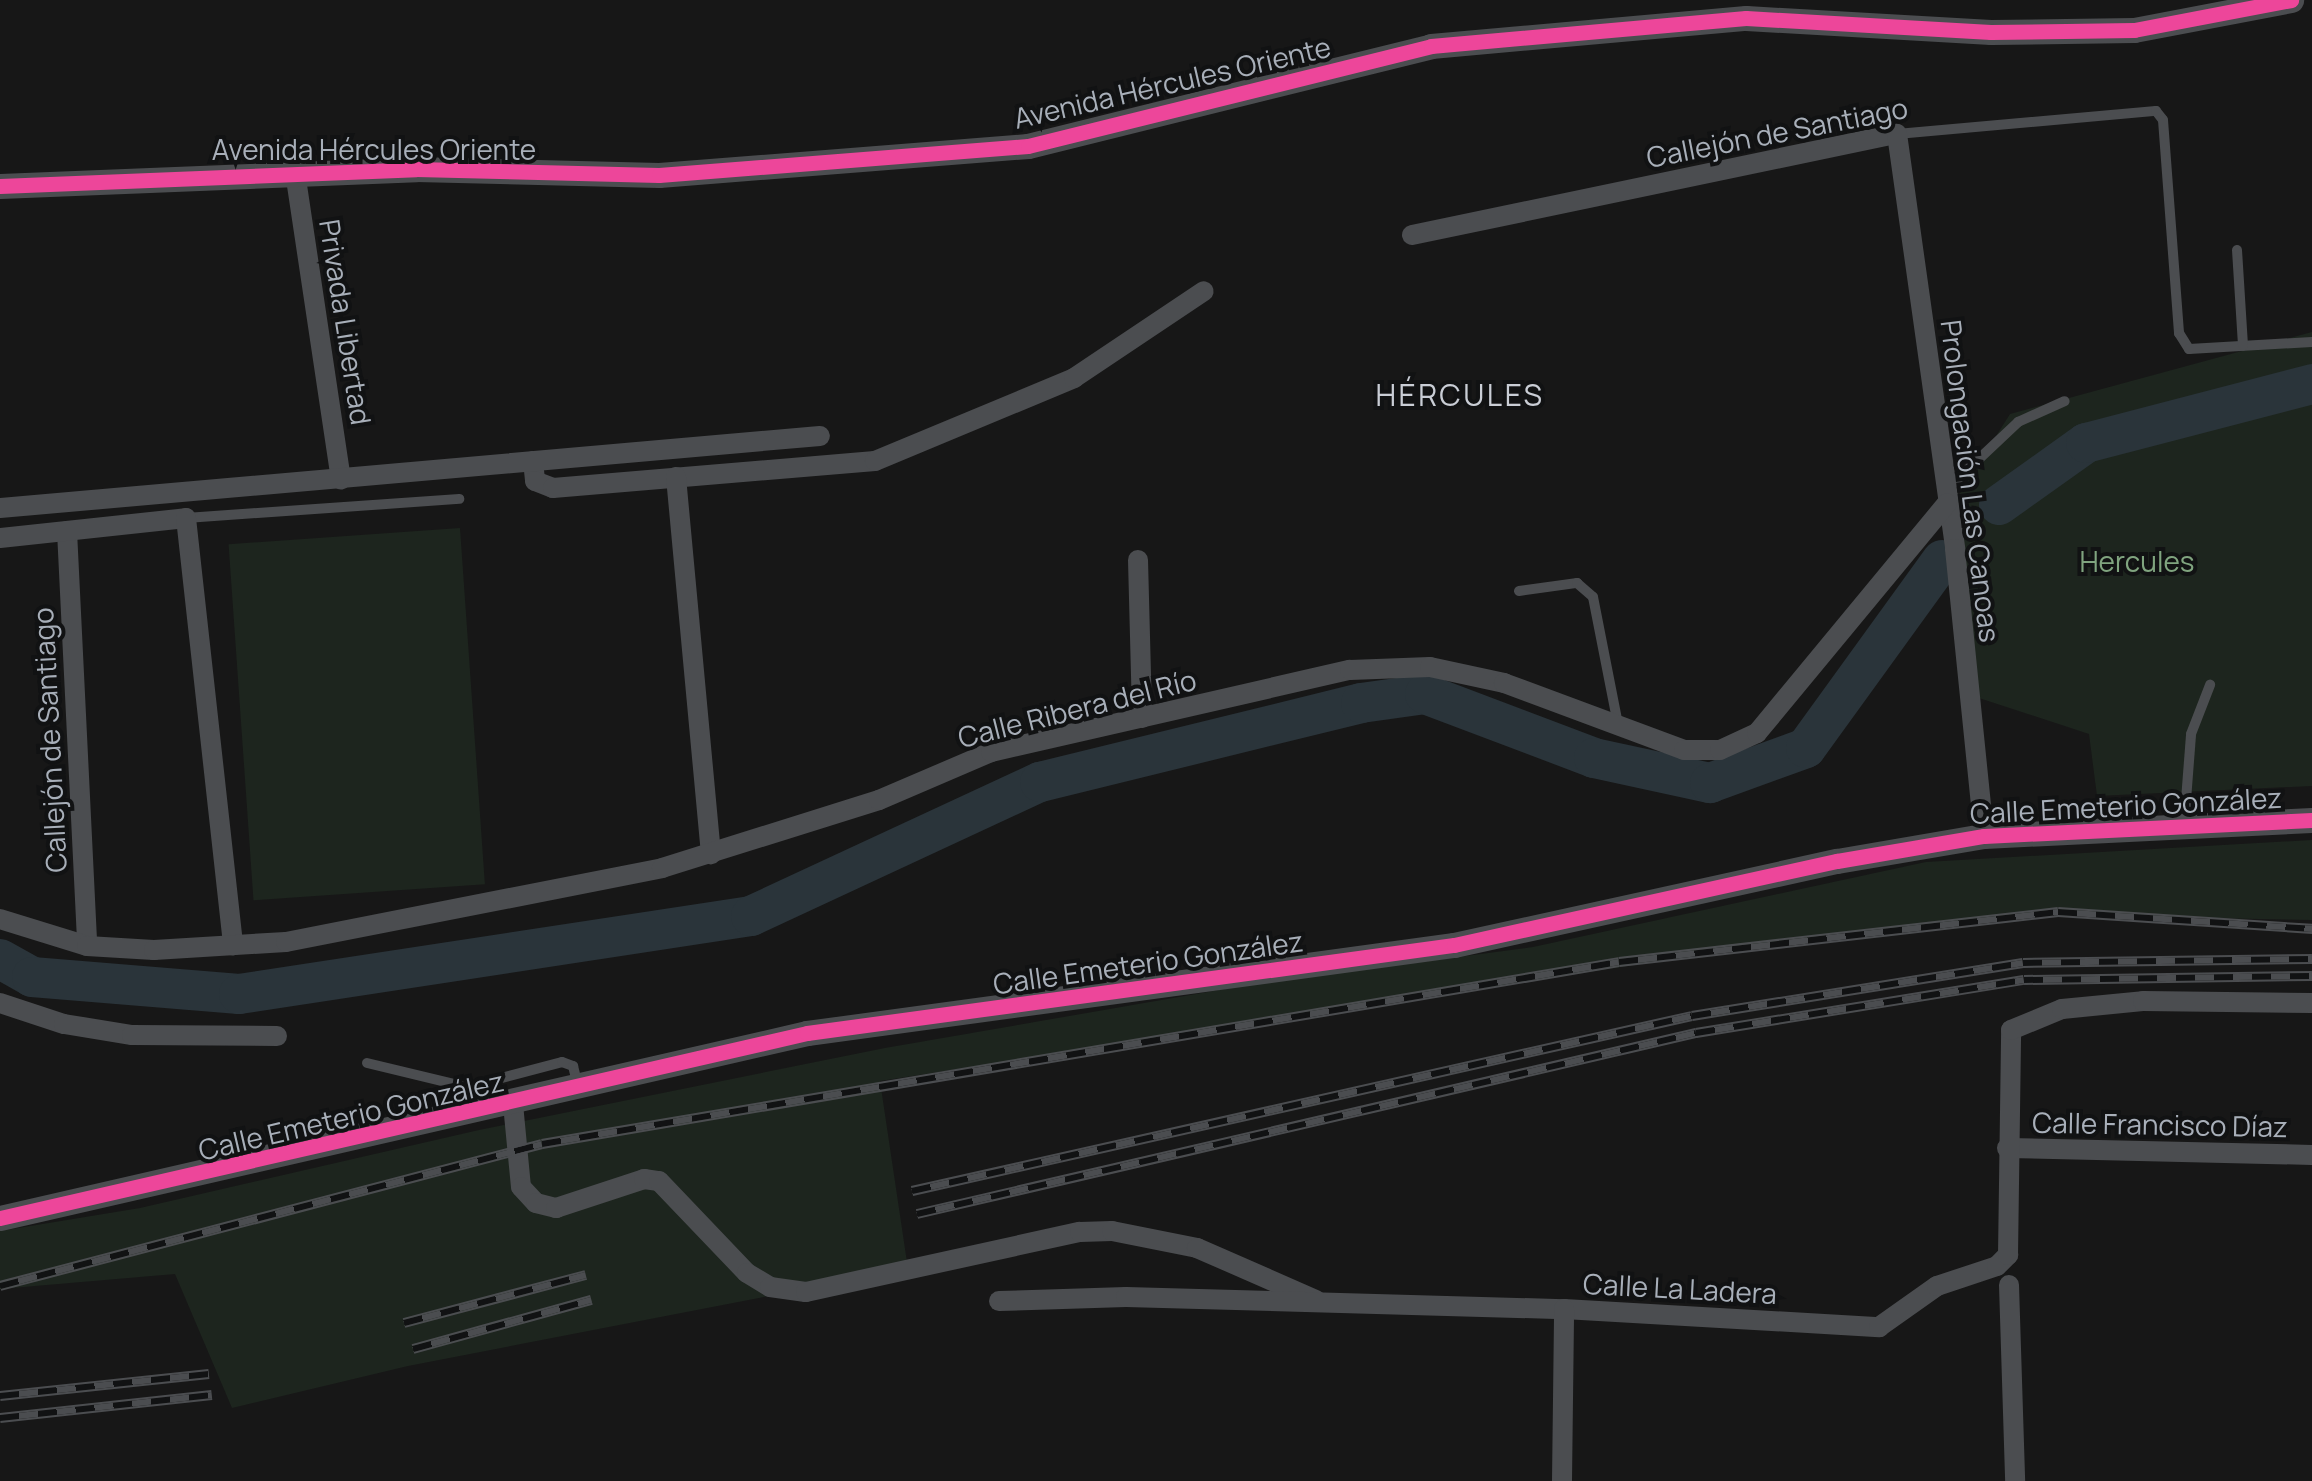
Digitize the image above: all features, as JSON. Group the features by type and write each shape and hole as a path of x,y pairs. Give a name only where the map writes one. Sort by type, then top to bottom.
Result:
{"street":[{"name":"Avenida Hércules Oriente","path":"0,186 295,172 659,175 1028,146 1431,46 1746,18 1990,32 2134,30 2291,0"},
{"name":"Callejón de Santiago","path":"1412,235 1897,134"},
{"name":"Prolongación Las Canoas","path":"1897,134 1947,496 1984,836"},
{"name":"Privada Libertad","path":"295,172 342,480"},
{"path":"533,461 535,481 553,488 875,460 1074,378 1204,291"},
{"path":"0,508 820,436"},
{"path":"676,477 710,854"},
{"name":"Calle Ribera del Río","path":"0,919 87,946 233,945 374,925 710,854 879,800 991,752 1350,670 1430,668 1504,683 1684,750 1720,750 1757,733 1947,496"},
{"path":"0,538 186,518 233,945"},
{"name":"Callejón de Santiago","path":"67,531 87,946"},
{"path":"1138,560 1142,718"},
{"name":"Calle Emeterio González","path":"0,1218 513,1104 807,1033 1454,945 1837,861 1984,836 2312,820"},
{"path":"2006,1148 2011,1030 2062,1009 2143,1000 2312,1003"},
{"path":"0,1003 64,1024 132,1035 276,1036"},
{"name":"Calle La Ladera","path":"513,1104 521,1188 536,1203 556,1208 644,1179 659,1181 747,1272 770,1287 806,1292 1080,1232 1124,1232 1196,1248 1327,1305"},
{"name":"Calle Francisco Díaz","path":"2006,1148 2312,1155"},
{"name":"Calle La Ladera","path":"999,1301 1126,1297 1564,1309 1869,1328 1892,1320 1937,1286 1996,1266 2008,1255 2006,1148"},
{"path":"2009,1286 2015,1481"},
{"path":"1562,1481 1564,1309"}],"lane":[{"name":"Callejón de Santiago","path":"1897,134 2156,112 2163,120 2179,333 2189,349 2243,346"},
{"path":"2237,250 2243,346 2312,342"},
{"path":"1947,496 2018,422 2065,401"},
{"path":"186,518 459,499"},
{"path":"1519,591 1586,587 1618,726"},
{"path":"2184,827 2190,734 2210,686"},
{"path":"367,1063 467,1087 562,1062 572,1066 578,1088"}],"green space":[{"name":"Hercules","path":"2312,332 2312,786 2097,796 2089,734 1979,698 1955,501 2010,414"},
{"path":"460,528 485,884 253,900 229,544"},
{"path":"2312,840 2312,920 2036,915 1842,933 880,1081 908,1269 408,1366 232,1408 175,1274 0,1289 0,1231 140,1208 479,1130 885,1048 1248,985 1533,947 1926,862"}],"waterway":[{"path":"1999,505 2086,443 2312,384"},
{"path":"0,959 32,977 239,994 751,916 1040,782 1361,703 1425,694 1594,758 1710,783 1806,748 1942,560"}],"railway":[{"path":"0,1286 542,1144 1619,962 2058,912 2312,929"},
{"path":"912,1191 1692,1016 2023,963 2312,959"},
{"path":"917,1214 1696,1033 2024,980 2312,976"},
{"path":"404,1323 586,1275"},
{"path":"413,1349 591,1300"},
{"path":"0,1396 209,1374"},
{"path":"0,1418 212,1395"}],"cycle path":[{"path":"0,186 416,169 659,175 1028,146 1431,46 1746,18 1991,32 2134,30 2291,0"},
{"path":"0,1218 807,1033 1454,945 1837,861 1984,836 2312,820"}],"district":[{"name":"HÉRCULES","path":"1460,395"}]}
